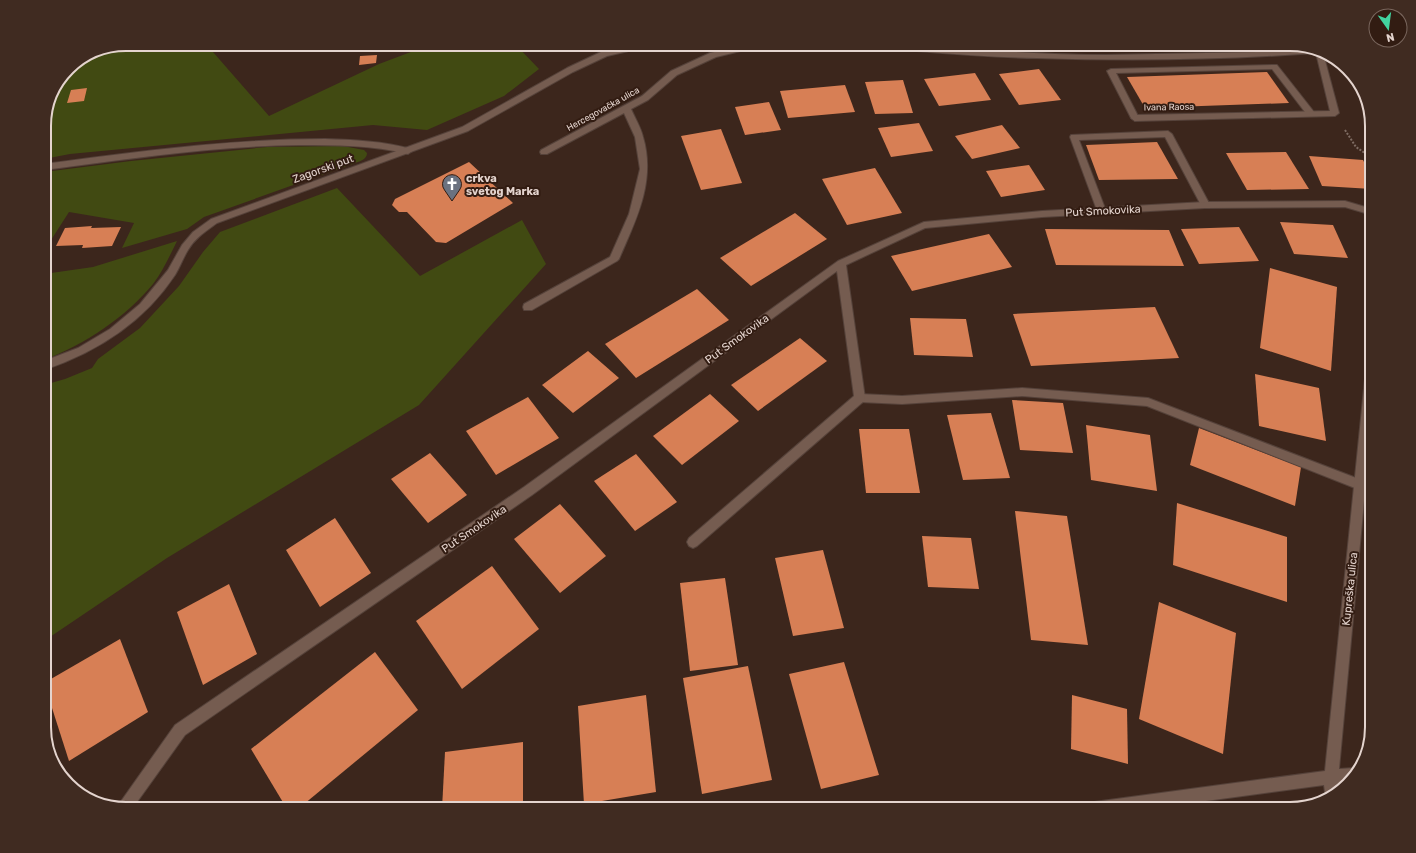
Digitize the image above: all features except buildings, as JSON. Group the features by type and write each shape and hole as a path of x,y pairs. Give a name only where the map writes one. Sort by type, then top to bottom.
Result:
{"street":[{"name":"Zagorski put","path":"51,363 82,351 114,332 144,307 172,272 185,247 196,234 214,221 465,129 570,70 604,54 617,51"},
{"name":"Hercegovačka ulica","path":"544,152 645,98 674,72 713,55 729,51"},
{"path":"958,51 1035,56 1096,57 1303,53"},
{"path":"1319,57 1335,113"},
{"name":"Ivana Raosa","path":"1311,114 1274,67 1111,71 1135,118 1311,114 1335,113"},
{"path":"528,307 614,259 634,214 644,169 639,137 626,108"},
{"path":"1101,211 1074,137 1168,134 1204,205"},
{"path":"51,166 197,149 279,142 385,144 408,151"},
{"name":"Put Smokovika","path":"128,802 180,730 528,491 841,263 924,225 1042,214 1204,205 1345,204 1365,210"},
{"path":"841,263 860,398"},
{"path":"693,542 860,398 902,400 1022,392 1148,402 1360,486"},
{"name":"Kupreška ulica","path":"1332,789 1331,777 1365,433"},
{"path":"1146,802 1347,776"}],"path":[{"path":"1335,113 1356,147 1365,153"}],"green space":[{"path":"212,51 269,116 379,64 413,51 522,51 539,69 504,96 427,130 373,125 70,154 51,158 51,121 52,111 57,97 67,80 80,67 97,57 111,52"},
{"path":"343,146 364,150 367,155 359,161 204,217 187,229 122,248 134,223 69,212 51,240 51,171 267,147"},
{"path":"337,188 420,276 522,220 546,264 419,405 167,558 51,636 51,383 92,368 98,359 140,328 179,286 203,252 220,232"},
{"path":"177,241 157,279 130,308 117,319 89,338 51,357 51,273 93,267"}],"place":[{"name":"crkva svetog Marka","path":"452,201"}]}
